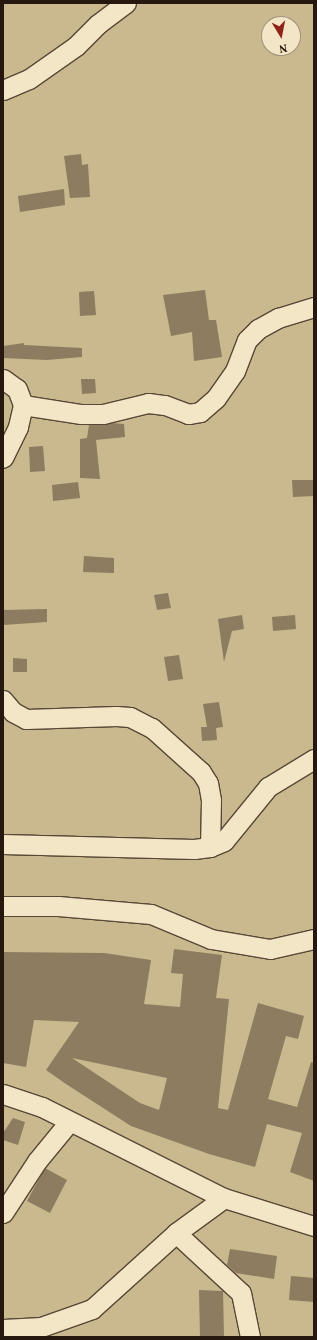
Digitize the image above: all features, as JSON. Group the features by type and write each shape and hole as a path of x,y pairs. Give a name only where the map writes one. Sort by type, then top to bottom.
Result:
{"street":[{"path":"3,90 29,79 70,50 98,24 126,3"},
{"path":"23,405 81,414 103,414 148,403 165,405 188,414 200,412 216,398 235,371 247,340 258,329 278,318 314,307"},
{"path":"3,379 17,389 23,405 18,427 3,458"},
{"path":"3,700 12,712 26,719 130,716 152,728 201,772 208,784 211,800 210,847"},
{"path":"3,844 194,849 210,847 224,842 268,787 314,758"},
{"path":"3,906 58,906 151,914 211,939 270,949 314,939"},
{"path":"3,1094 42,1107 69,1122 224,1198 314,1226"},
{"path":"3,1213 37,1161 69,1122"},
{"path":"3,1329 42,1327 92,1309 176,1233 224,1198"},
{"path":"176,1233 241,1293 250,1337"}],"shaded area":[{"path":"3,3 314,3 314,1337 3,1337"}],"building":[{"path":"81,154 82,165 88,164 90,197 70,198 64,156"},
{"path":"64,189 65,205 20,212 18,196"},
{"path":"205,290 209,320 216,320 222,357 194,361 192,332 171,336 163,295"},
{"path":"94,291 96,315 80,316 79,292"},
{"path":"24,343 24,345 82,348 82,357 47,360 3,358 3,346"},
{"path":"81,379 95,379 96,393 82,394"},
{"path":"113,423 124,424 125,437 96,440 100,479 80,478 80,439 87,438 89,425"},
{"path":"43,446 45,471 30,472 29,447"},
{"path":"292,480 314,480 314,496 293,497"},
{"path":"78,482 80,498 53,501 52,485"},
{"path":"84,556 114,558 114,573 83,572"},
{"path":"168,593 171,608 157,610 154,595"},
{"path":"47,609 47,622 3,625 3,610"},
{"path":"242,615 244,629 232,631 224,662 218,619"},
{"path":"295,615 296,629 273,631 272,617"},
{"path":"179,655 183,679 168,681 164,657"},
{"path":"13,658 27,659 27,672 13,672"},
{"path":"219,702 223,727 216,728 217,740 202,741 201,727 207,727 203,704"},
{"path":"174,949 222,955 216,998 229,999 218,1108 228,1110 258,1003 304,1016 298,1039 286,1036 268,1099 297,1107 311,1062 314,1063 314,1181 290,1172 302,1133 267,1124 255,1167 209,1154 131,1126 66,1084 46,1070 79,1022 34,1020 26,1067 3,1063 3,952 104,953 151,960 144,1004 180,1007 183,974 171,973","holes":["72,1058 167,1078 159,1110 140,1103"]},
{"path":"13,1118 25,1122 18,1145 3,1140 3,1133"},
{"path":"45,1168 67,1180 50,1213 27,1201"},
{"path":"230,1249 277,1256 274,1279 236,1273 227,1265"},
{"path":"291,1276 314,1278 314,1302 289,1300"},
{"path":"199,1290 223,1291 224,1337 200,1337"}]}
